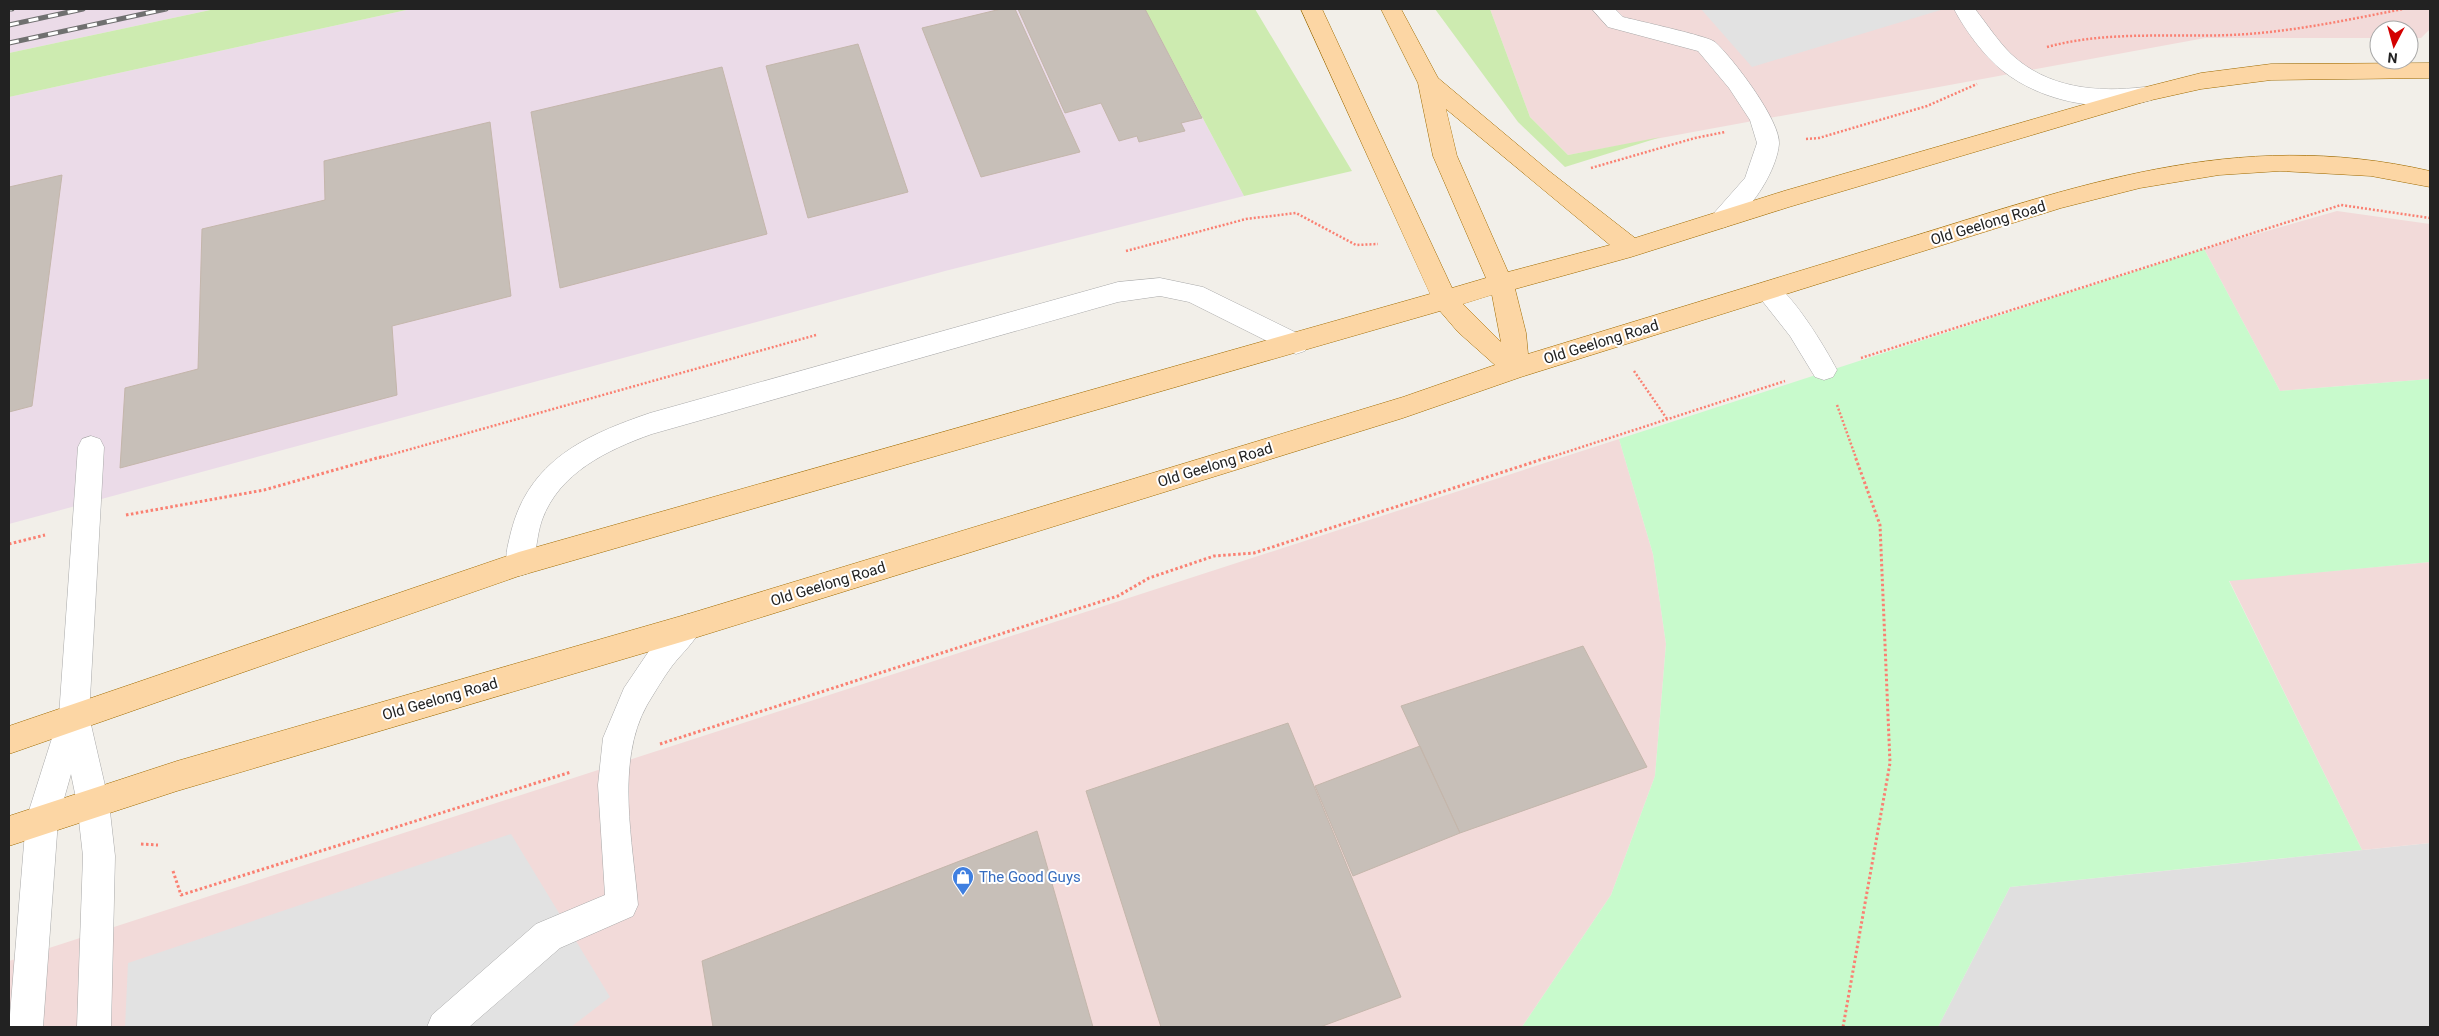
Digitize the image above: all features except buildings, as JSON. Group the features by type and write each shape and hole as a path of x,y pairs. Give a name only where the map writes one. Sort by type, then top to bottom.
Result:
{"main road":[{"path":"1311,9 1417,236 1428,268 1445,299 1471,332 1517,368"},
{"path":"1391,9 1429,83 1445,156 1501,283 1513,333 1517,368"},
{"path":"9,740 519,564 1296,344 1501,283 1631,248 1793,197 2146,94 2201,81 2271,72 2430,70"},
{"path":"1429,83 1541,177 1631,248"},
{"name":"Old Geelong Road","path":"9,831 196,771 688,627 1403,407 1517,368 2060,200 2128,182 2188,170 2256,164 2326,164 2393,172 2430,179"}],"street":[{"path":"1603,9 1616,22 1706,46 1751,102 1761,119 1767,135 1765,155 1756,180 1747,194 1718,222"},
{"path":"1964,9 1995,49 2011,66 2041,83 2082,96 2102,98 2146,94"},
{"path":"519,564 529,519 541,494 567,464 595,444 650,424 822,375 1118,292 1160,287 1194,294 1296,344"},
{"path":"1769,291 1799,328 1824,370"},
{"path":"26,1027 36,877 42,820 74,716 91,446"},
{"path":"444,1027 548,936 622,905 613,786 618,738 636,698 661,657 688,627"},
{"path":"74,716 93,804 99,856 94,1027"}],"path":[{"path":"173,871 181,896 1118,596 1149,578 1214,556 1254,553 1667,419 2341,205 2430,218"},
{"path":"1632,368 1667,419"},
{"path":"1824,370 1880,525 1890,763 1842,1027"}],"shaded area":[{"path":"9,9 215,9 9,53"},
{"path":"411,9 1145,9 1244,196 945,271 9,524 9,97"},
{"path":"1490,9 2430,9 2430,29 2421,38 2419,38 2419,20 2369,20 2369,38 2205,38 1568,155 1530,117"},
{"path":"1701,9 1944,9 1752,67"},
{"path":"2337,211 2430,224 2430,379 2280,391 2204,249"},
{"path":"1619,439 1653,554 1666,644 1655,776 1611,895 1522,1027 9,1027 9,961"},
{"path":"2430,562 2430,843 2362,850 2229,580"},
{"path":"511,834 610,997 571,1027 125,1027 128,963"},
{"path":"2430,843 2430,1027 1938,1027 2010,887"}],"green space":[{"path":"215,9 411,9 9,97 9,53"},
{"path":"1145,9 1255,9 1352,171 1244,196"},
{"path":"1435,9 1490,9 1530,117 1568,155 1661,137 1565,167 1518,122"},
{"path":"2204,249 2280,391 2430,379 2430,562 2229,581 2362,850 2010,887 1938,1027 1522,1027 1611,895 1655,776 1666,644 1653,554 1619,439"}],"railway":[{"path":"9,25 83,9"},
{"path":"9,43 166,9"}],"place":[{"name":"The Good Guys","path":"963,896"}]}
